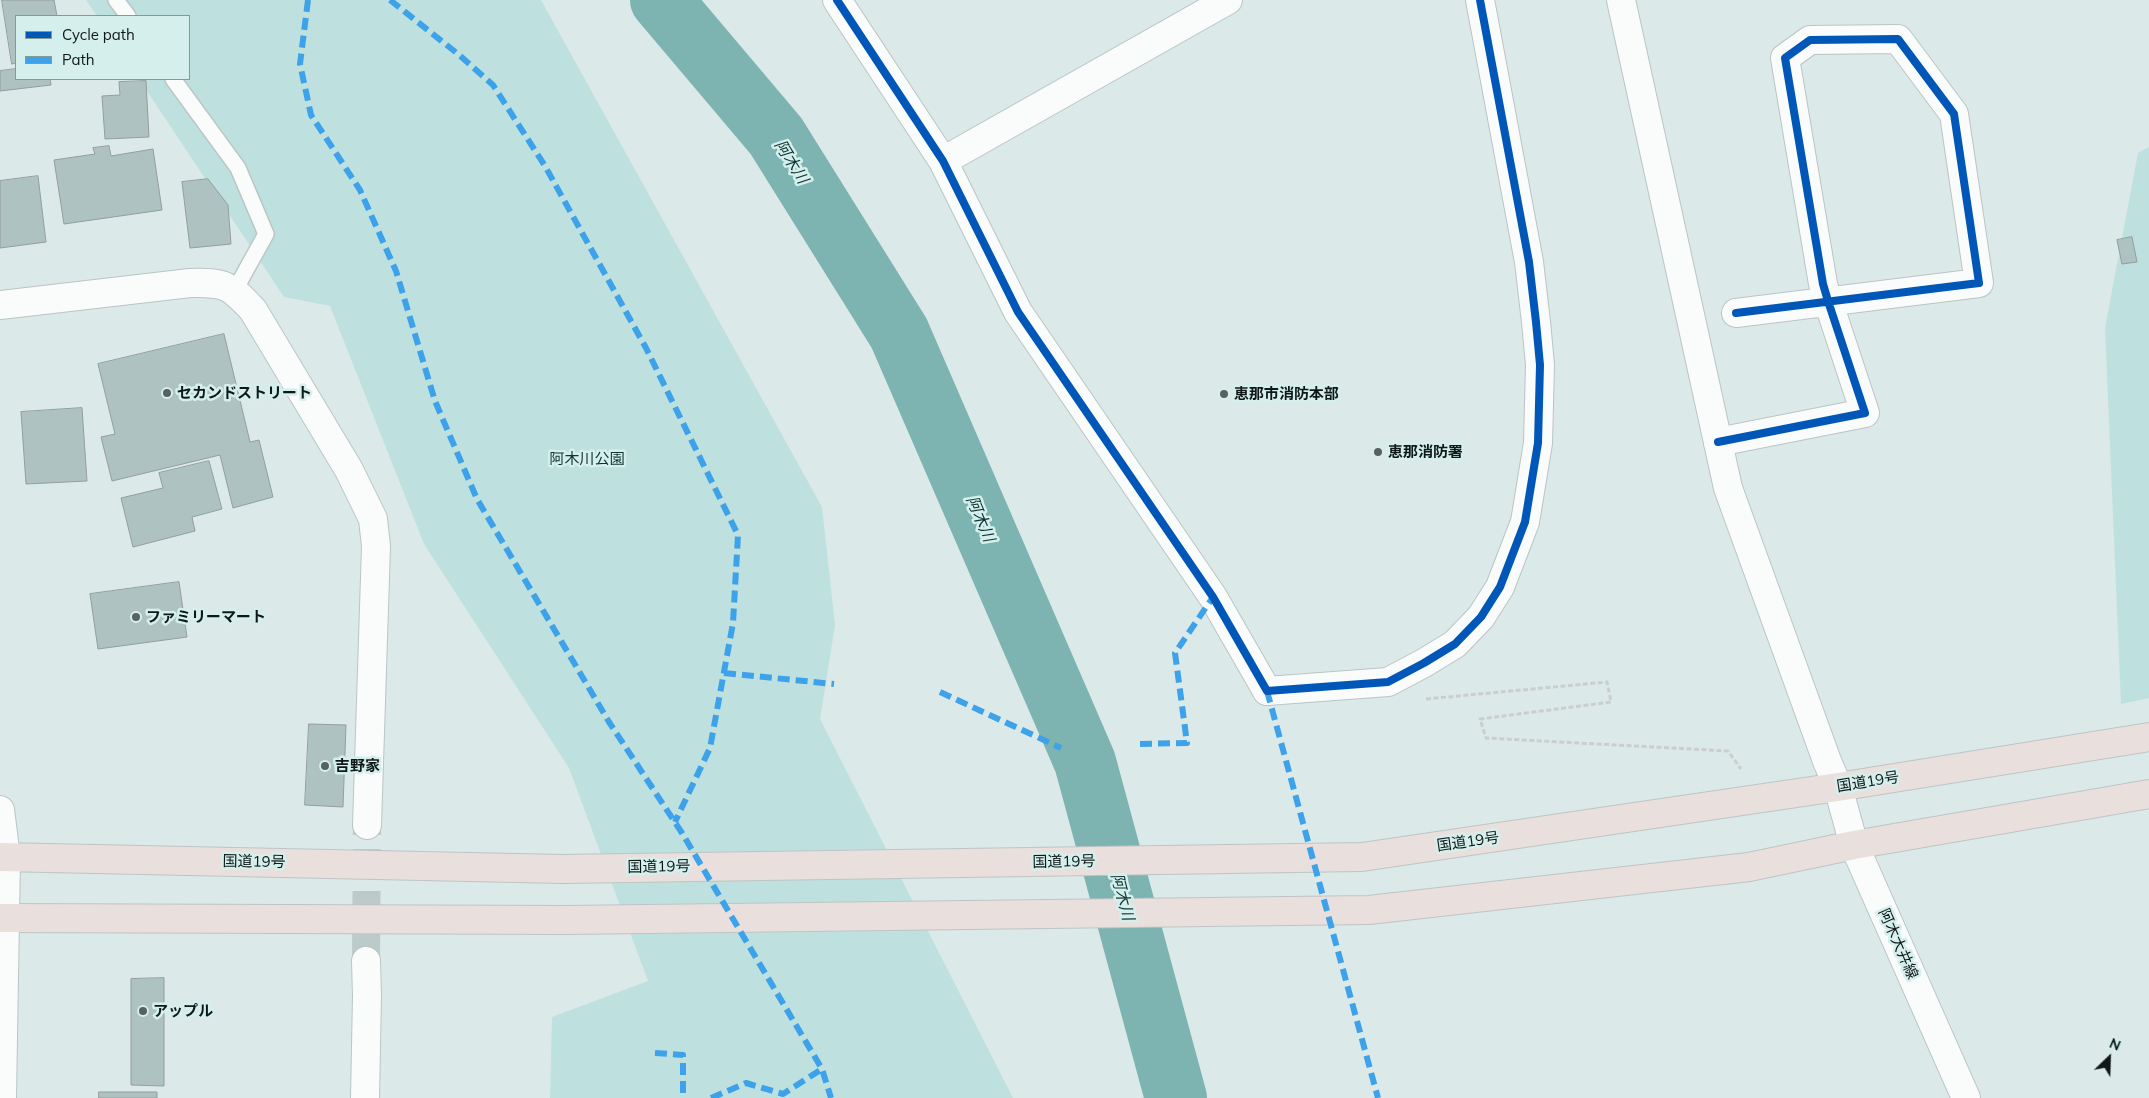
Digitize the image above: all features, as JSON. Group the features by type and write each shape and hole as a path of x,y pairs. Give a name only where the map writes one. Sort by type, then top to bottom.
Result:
{"highway":[{"name":"国道19号","path":"3,857 563,869 1362,857 1838,787 2149,737"},
{"path":"3,918 567,920 1369,910 1748,867 1854,845 2149,794"}],"street":[{"path":"837,0 943,161 1018,312 1214,597 1267,691 1388,682 1424,664 1455,644 1481,617 1500,587 1525,522 1538,444 1538,348 1529,262 1480,0"},
{"path":"943,161 1228,0"},
{"name":"阿木大井線","path":"1621,0 1728,488 1838,787 1854,845 1966,1098"},
{"path":"1718,442 1866,413 1828,302 1823,284 1786,58 1810,40 1898,39 1954,114 1979,283 1828,302 1736,313"},
{"path":"0,305 190,283 215,282 235,290 253,310 349,470 373,519 376,546 367,824"},
{"path":"0,810 3,857 2,1098"},
{"path":"365,1098 366,961"}],"lane":[{"path":"116,0 127,15"},
{"path":"174,80 238,168 266,234 235,290"}],"path":[{"path":"1425,699 1607,682 1611,702 1480,719 1486,738 1728,751 1744,774"}],"green space":[{"name":"阿木川公園","path":"86,0 541,0 822,507 835,625 820,719 1013,1098 550,1098 552,1017 648,981 569,768 424,544 330,306 284,297 140,80 190,80 190,15 96,15"},
{"path":"2149,147 2149,698 2121,704 2105,328 2138,153"}],"building":[{"path":"2,0 54,0 57,15 15,15 15,63 12,64"},
{"path":"15,69 15,80 50,80 51,85 0,91 0,71"},
{"path":"146,81 149,137 105,139 102,96 120,95 119,82"},
{"path":"109,146 111,156 153,149 162,210 64,224 54,160 95,154 93,148"},
{"path":"38,176 46,242 0,248 0,181"},
{"path":"208,179 228,205 231,244 190,248 182,182"},
{"path":"2132,237 2137,262 2122,264 2117,240"},
{"path":"224,334 250,442 259,440 273,497 233,508 220,455 112,481 101,437 115,434 98,364"},
{"path":"82,408 87,481 26,484 21,412"},
{"path":"209,461 222,509 192,517 195,531 133,547 121,498 163,488 159,473"},
{"path":"179,582 187,637 98,649 90,594"},
{"path":"309,724 346,725 343,807 305,805"},
{"path":"164,978 164,1086 131,1085 131,979"},
{"path":"99,1092 157,1092 157,1098 99,1098"}],"waterway":[{"name":"阿木川","path":"661,0 776,136 899,333 1085,762 1176,1098"}],"tunnel":[{"path":"366,961 367,825"}],"marked path":[{"path":"308,0 300,64 311,115 360,190 396,271 435,401 477,499 609,722 682,833 822,1069 831,1098"},
{"path":"390,0 458,54 493,85 545,166 646,348 738,535 733,623 710,748 675,822"},
{"path":"1140,744 1187,743 1175,653 1213,597"},
{"path":"724,673 834,684"},
{"path":"1267,691 1378,1098"},
{"path":"940,692 1061,748"},
{"path":"655,1053 683,1055 683,1098"},
{"path":"711,1098 746,1083 783,1094 822,1069"}],"cycle path":[{"path":"837,0 943,161 1018,312 1213,597 1267,691 1388,682 1455,644 1481,617 1500,587 1525,522 1538,443 1540,365 1529,262 1480,0"},
{"path":"1718,442 1865,413 1828,301 1823,284 1785,58 1810,40 1898,39 1954,114 1979,283 1736,313"}],"place":[{"name":"セカンドストリート","path":"167,393"},
{"name":"恵那市消防本部","path":"1224,394"},
{"name":"恵那消防署","path":"1378,452"},
{"name":"ファミリーマート","path":"136,617"},
{"name":"吉野家","path":"325,766"},
{"name":"アップル","path":"143,1011"}]}
